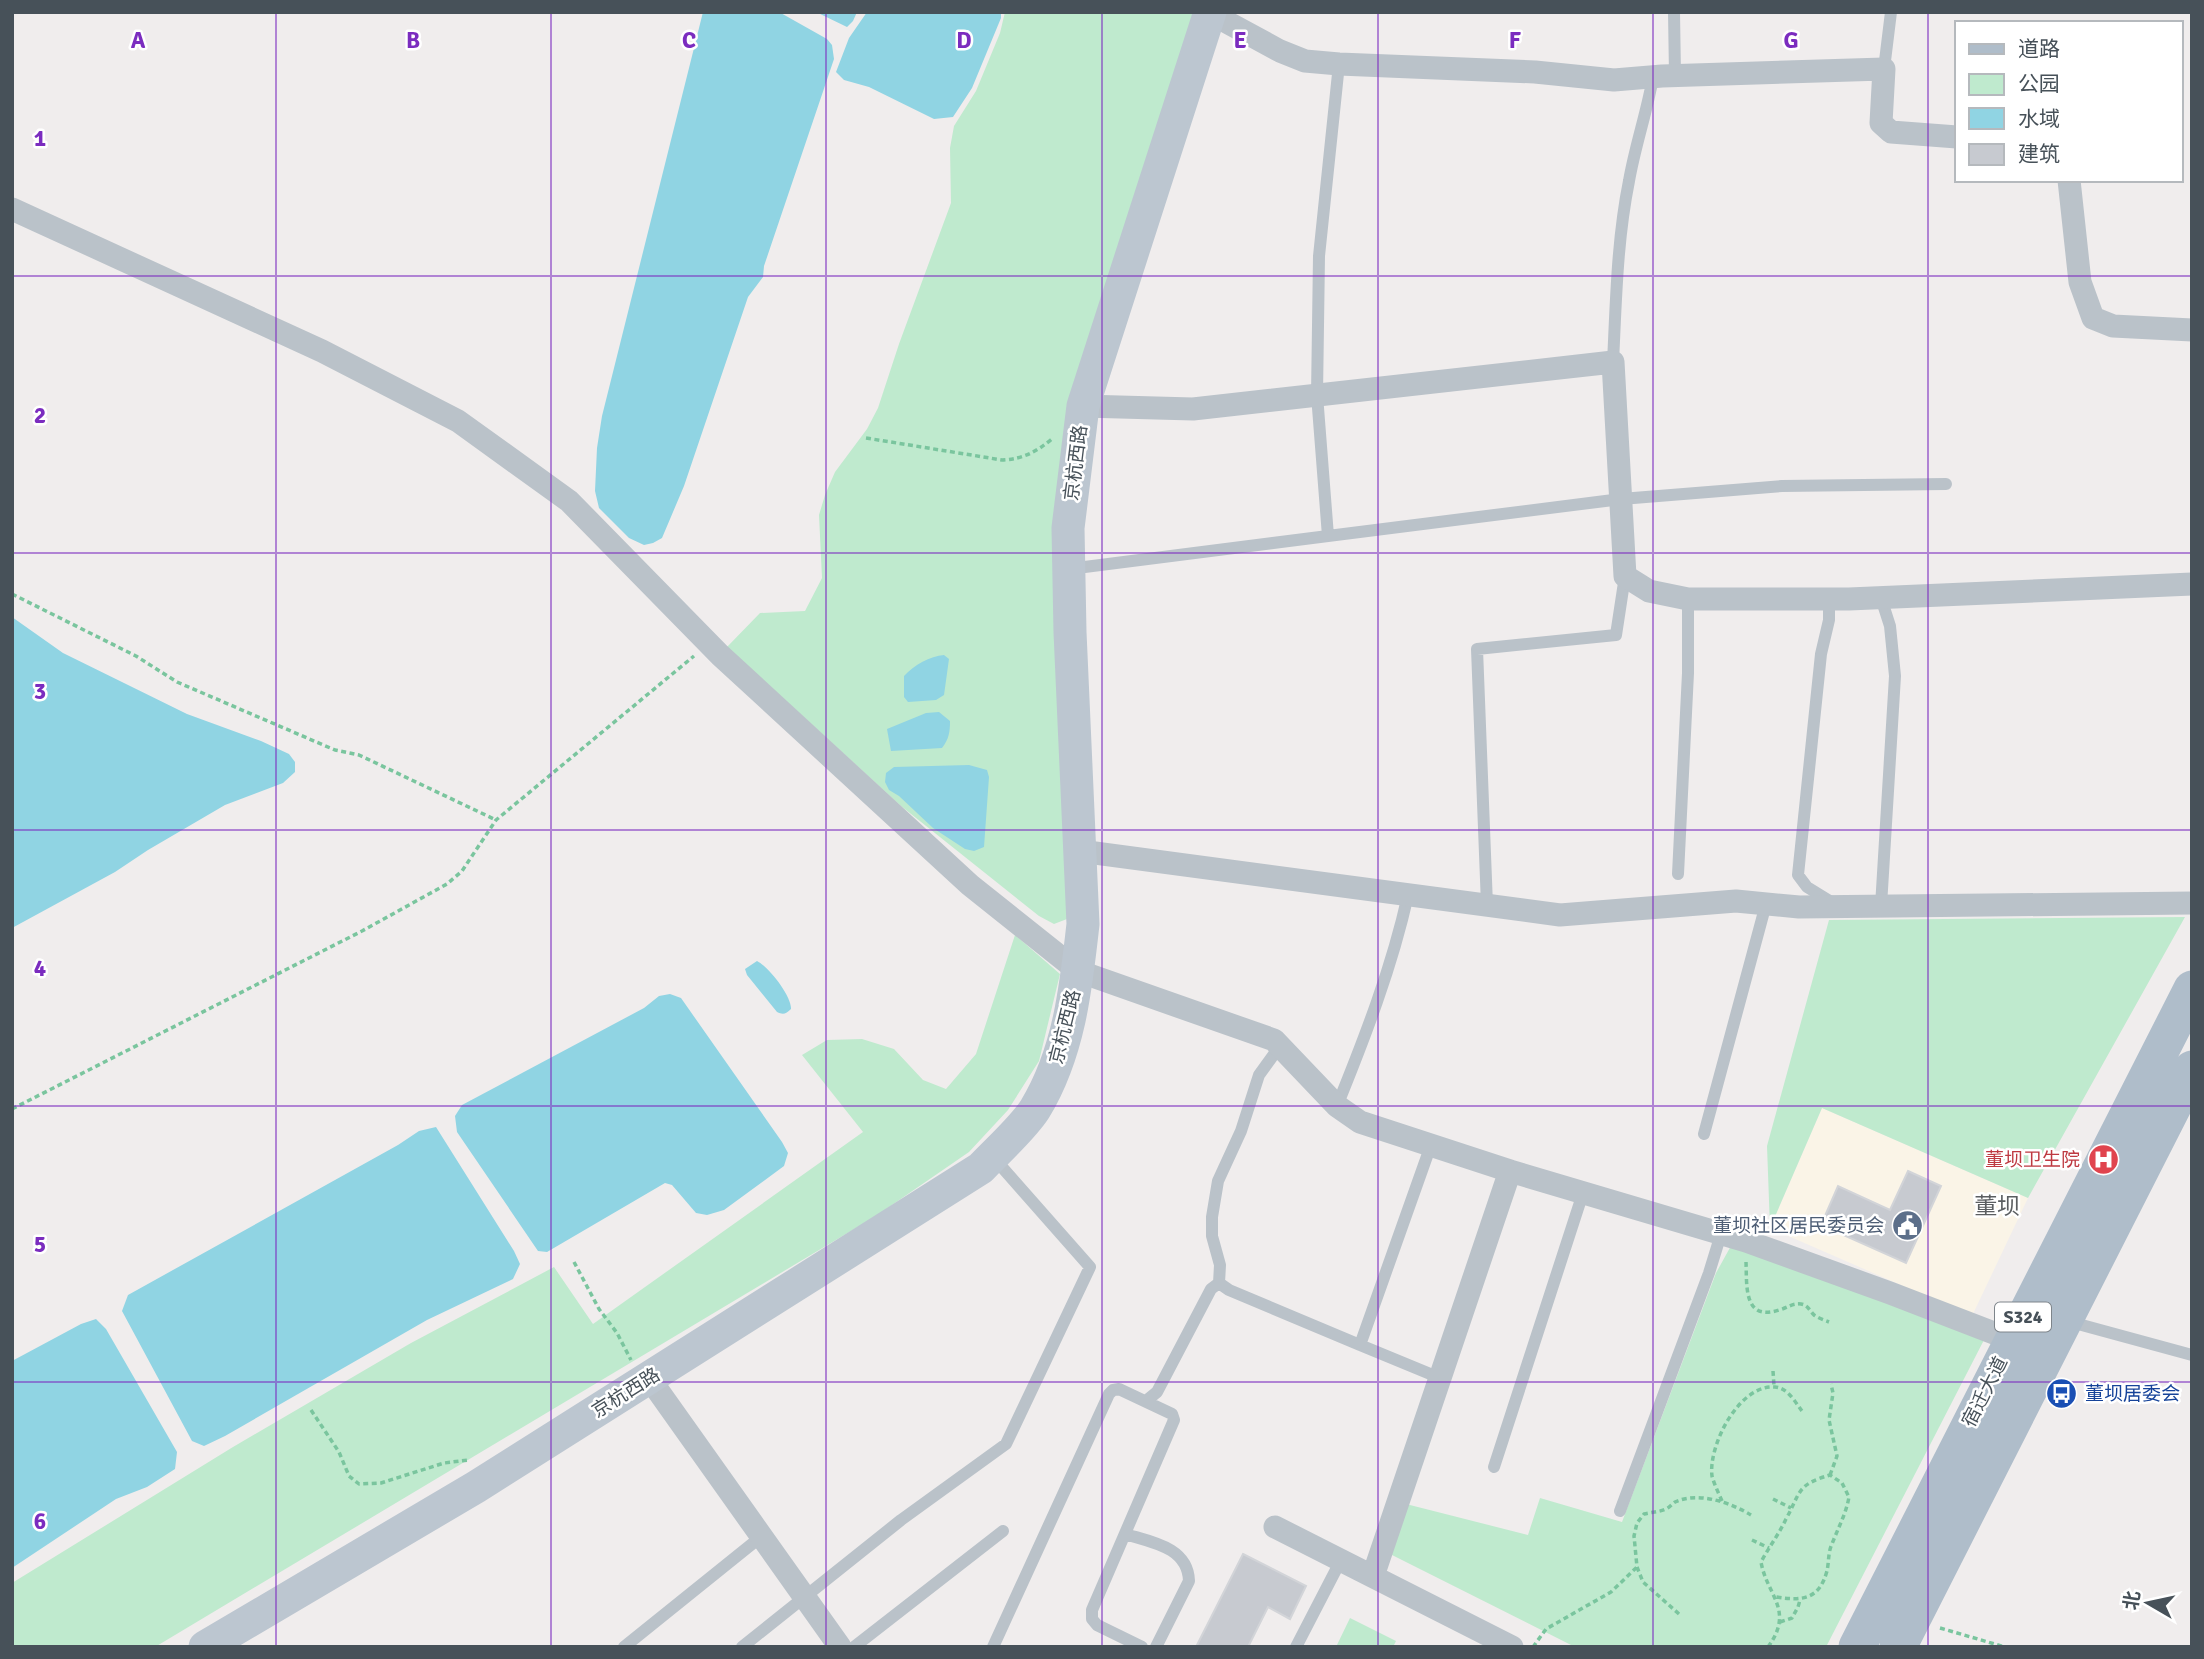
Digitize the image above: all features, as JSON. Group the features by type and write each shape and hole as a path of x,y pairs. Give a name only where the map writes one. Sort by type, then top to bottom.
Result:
{"main road":[{"name":"京杭西路","path":"205,1647 476,1487 981,1168 1033,1111 1054,1073 1065,1041 1078,971 1083,924 1068,528 1082,414 1210,12"},
{"name":"宿迁大道","path":"1857,1647 2192,989"},
{"name":"宿迁大道","path":"1905,1633 2192,1069"}],"street":[{"path":"1210,12 1280,51 1305,61 1339,64 1535,72 1614,80 1884,69 1881,123 1891,132 1955,137"},
{"path":"2069,182 2080,282 2093,318 2113,326 2192,330"},
{"path":"12,209 321,351 458,421 569,501 709,644 970,885 1078,971 1274,1040 1337,1106 1360,1122 1510,1171 1746,1241 2012,1340"},
{"path":"1082,414 1194,409 1612,362 1625,576 1649,591 1688,598 1829,599 2192,584"},
{"path":"1080,851 1560,915 1736,901 1799,907 2192,903"},
{"path":"1373,1576 1510,1171"},
{"path":"643,1382 762,1536 840,1647"},
{"path":"1275,1527 1511,1647"}],"lane":[{"path":"1612,362 1629,181 1647,111 1664,76 1674,12"},
{"path":"1884,69 1891,12"},
{"path":"1328,536 1317,395 1319,256 1339,64"},
{"path":"1069,569 1621,499 1782,486 1946,484"},
{"path":"1487,905 1477,649 1616,635 1625,576"},
{"path":"1678,873 1688,673 1688,598"},
{"path":"1881,598 1890,626 1895,676 1881,906"},
{"path":"1829,599 1829,620 1819,667 1798,875 1807,887 1839,906"},
{"path":"1337,1106 1366,1035 1408,895"},
{"path":"1704,1134 1766,904"},
{"path":"1146,1401 1157,1392 1211,1290 1219,1283 1220,1265 1212,1236 1218,1181 1241,1131 1259,1075 1280,1046"},
{"path":"1360,1345 1431,1145"},
{"path":"742,1647 901,1520 1006,1444 1090,1266 992,1156"},
{"path":"1494,1467 1583,1193"},
{"path":"1620,1511 1721,1234"},
{"path":"1219,1283 1229,1290 1440,1378"},
{"path":"2064,1320 2192,1356"},
{"path":"993,1647 1109,1394 1119,1389 1172,1414 1174,1420 1092,1610 1092,1619 1097,1625 1142,1647"},
{"path":"854,1647 1003,1531"},
{"path":"1125,1535 1162,1545 1185,1561 1189,1571 1189,1581 1156,1647"},
{"path":"624,1647 762,1536"},
{"path":"1296,1647 1341,1560"}],"path":[{"path":"866,438 1002,460 1017,459 1034,453 1082,414"},
{"path":"12,594 136,656 177,682 335,750 359,755 496,820"},
{"path":"12,1109 362,932 447,884 462,871 496,820 709,644"},
{"path":"1746,1241 1750,1305 1760,1311 1772,1312 1799,1304 1829,1322"},
{"path":"573,1262 599,1309 617,1333 643,1382"},
{"path":"1773,1371 1774,1387"},
{"path":"1830,1475 1837,1456 1829,1420 1833,1393 1831,1384"},
{"path":"1722,1502 1712,1477 1713,1458 1718,1437 1733,1412 1748,1397 1774,1387 1791,1396 1802,1411"},
{"path":"310,1410 339,1452 349,1476 359,1485 380,1483 444,1464 469,1460"},
{"path":"1768,1647 1780,1622 1776,1597 1767,1583 1761,1562 1800,1491 1812,1480 1830,1475 1842,1483 1849,1497 1830,1547 1827,1572 1814,1593 1800,1600 1776,1597"},
{"path":"1679,1614 1643,1582 1637,1567 1634,1536 1637,1523 1644,1514 1660,1511 1686,1499 1702,1498 1722,1502 1751,1515"},
{"path":"1773,1500 1791,1508"},
{"path":"1752,1540 1769,1548"},
{"path":"1533,1647 1546,1629 1611,1592 1637,1567"},
{"path":"1780,1622 1792,1618 1800,1600"},
{"path":"1905,1633 2005,1647"}],"shaded area":[{"path":"1822,1108 2028,1198 1972,1316 1770,1228"}],"green space":[{"path":"1005,12 1195,12 1063,445 1067,919 1054,924 1039,916 901,806 727,647 760,613 805,611 822,578 819,515 825,495 835,472 867,429 878,408 951,203 950,148 954,126 976,91 1000,33"},
{"path":"2185,917 2028,1198 1822,1108 1770,1228 1767,1146 1829,920"},
{"path":"1015,935 1060,974 1039,1061 1008,1110 969,1152 876,1216 155,1647 12,1647 12,1583 233,1447 411,1343 554,1267 593,1324 863,1132 802,1055 827,1040 862,1039 894,1049 923,1080 946,1089 976,1054"},
{"path":"1732,1244 1985,1338 1826,1647 1575,1647 1390,1554 1406,1504 1528,1535 1540,1498 1622,1522 1716,1273"},
{"path":"1350,1618 1396,1641 1393,1647 1336,1647"}],"water":[{"path":"703,12 779,12 827,39 832,45 834,59 764,266 763,277 748,297 684,486 662,538 644,545 629,538 599,508 595,491 597,448 602,416"},
{"path":"816,12 857,12 847,27"},
{"path":"867,12 1001,12 1001,18 972,88 953,117 934,119 869,87 844,80 836,72 849,38"},
{"path":"12,617 63,653 187,714 289,754 295,762 295,772 283,783 225,805 115,872 12,928"},
{"path":"944,655 949,659 944,695 936,700 908,702 904,697 904,676 922,662"},
{"path":"939,712 950,721 949,735 942,748 891,751 887,729 926,713"},
{"path":"969,765 987,770 989,777 984,847 974,851 965,849 933,828 889,790 885,782 886,773 894,767"},
{"path":"757,961 768,969 784,990 791,1009 786,1013 777,1012 747,975 745,969"},
{"path":"670,994 681,998 782,1142 788,1153 784,1166 724,1210 707,1215 696,1213 672,1185 665,1183 547,1252 538,1251 457,1132 455,1116 462,1105 644,1008 659,996"},
{"path":"436,1127 514,1251 520,1264 513,1279 427,1320 225,1436 204,1446 192,1441 122,1311 128,1295 419,1131"},
{"path":"96,1319 106,1329 177,1452 175,1469 147,1487 116,1499 12,1568 12,1361 81,1324"}],"building":[{"path":"1908,1171 1941,1186 1906,1263 1821,1225 1838,1186 1890,1210"},
{"path":"1243,1554 1306,1586 1290,1619 1268,1607 1248,1647 1196,1647"}],"place":[{"name":"董坝卫生院","path":"2103,1160"},
{"name":"董坝社区居民委员会","path":"1907,1226"},
{"name":"董坝居委会","path":"2062,1394"}],"district":[{"name":"董坝","path":"1997,1206"}]}
